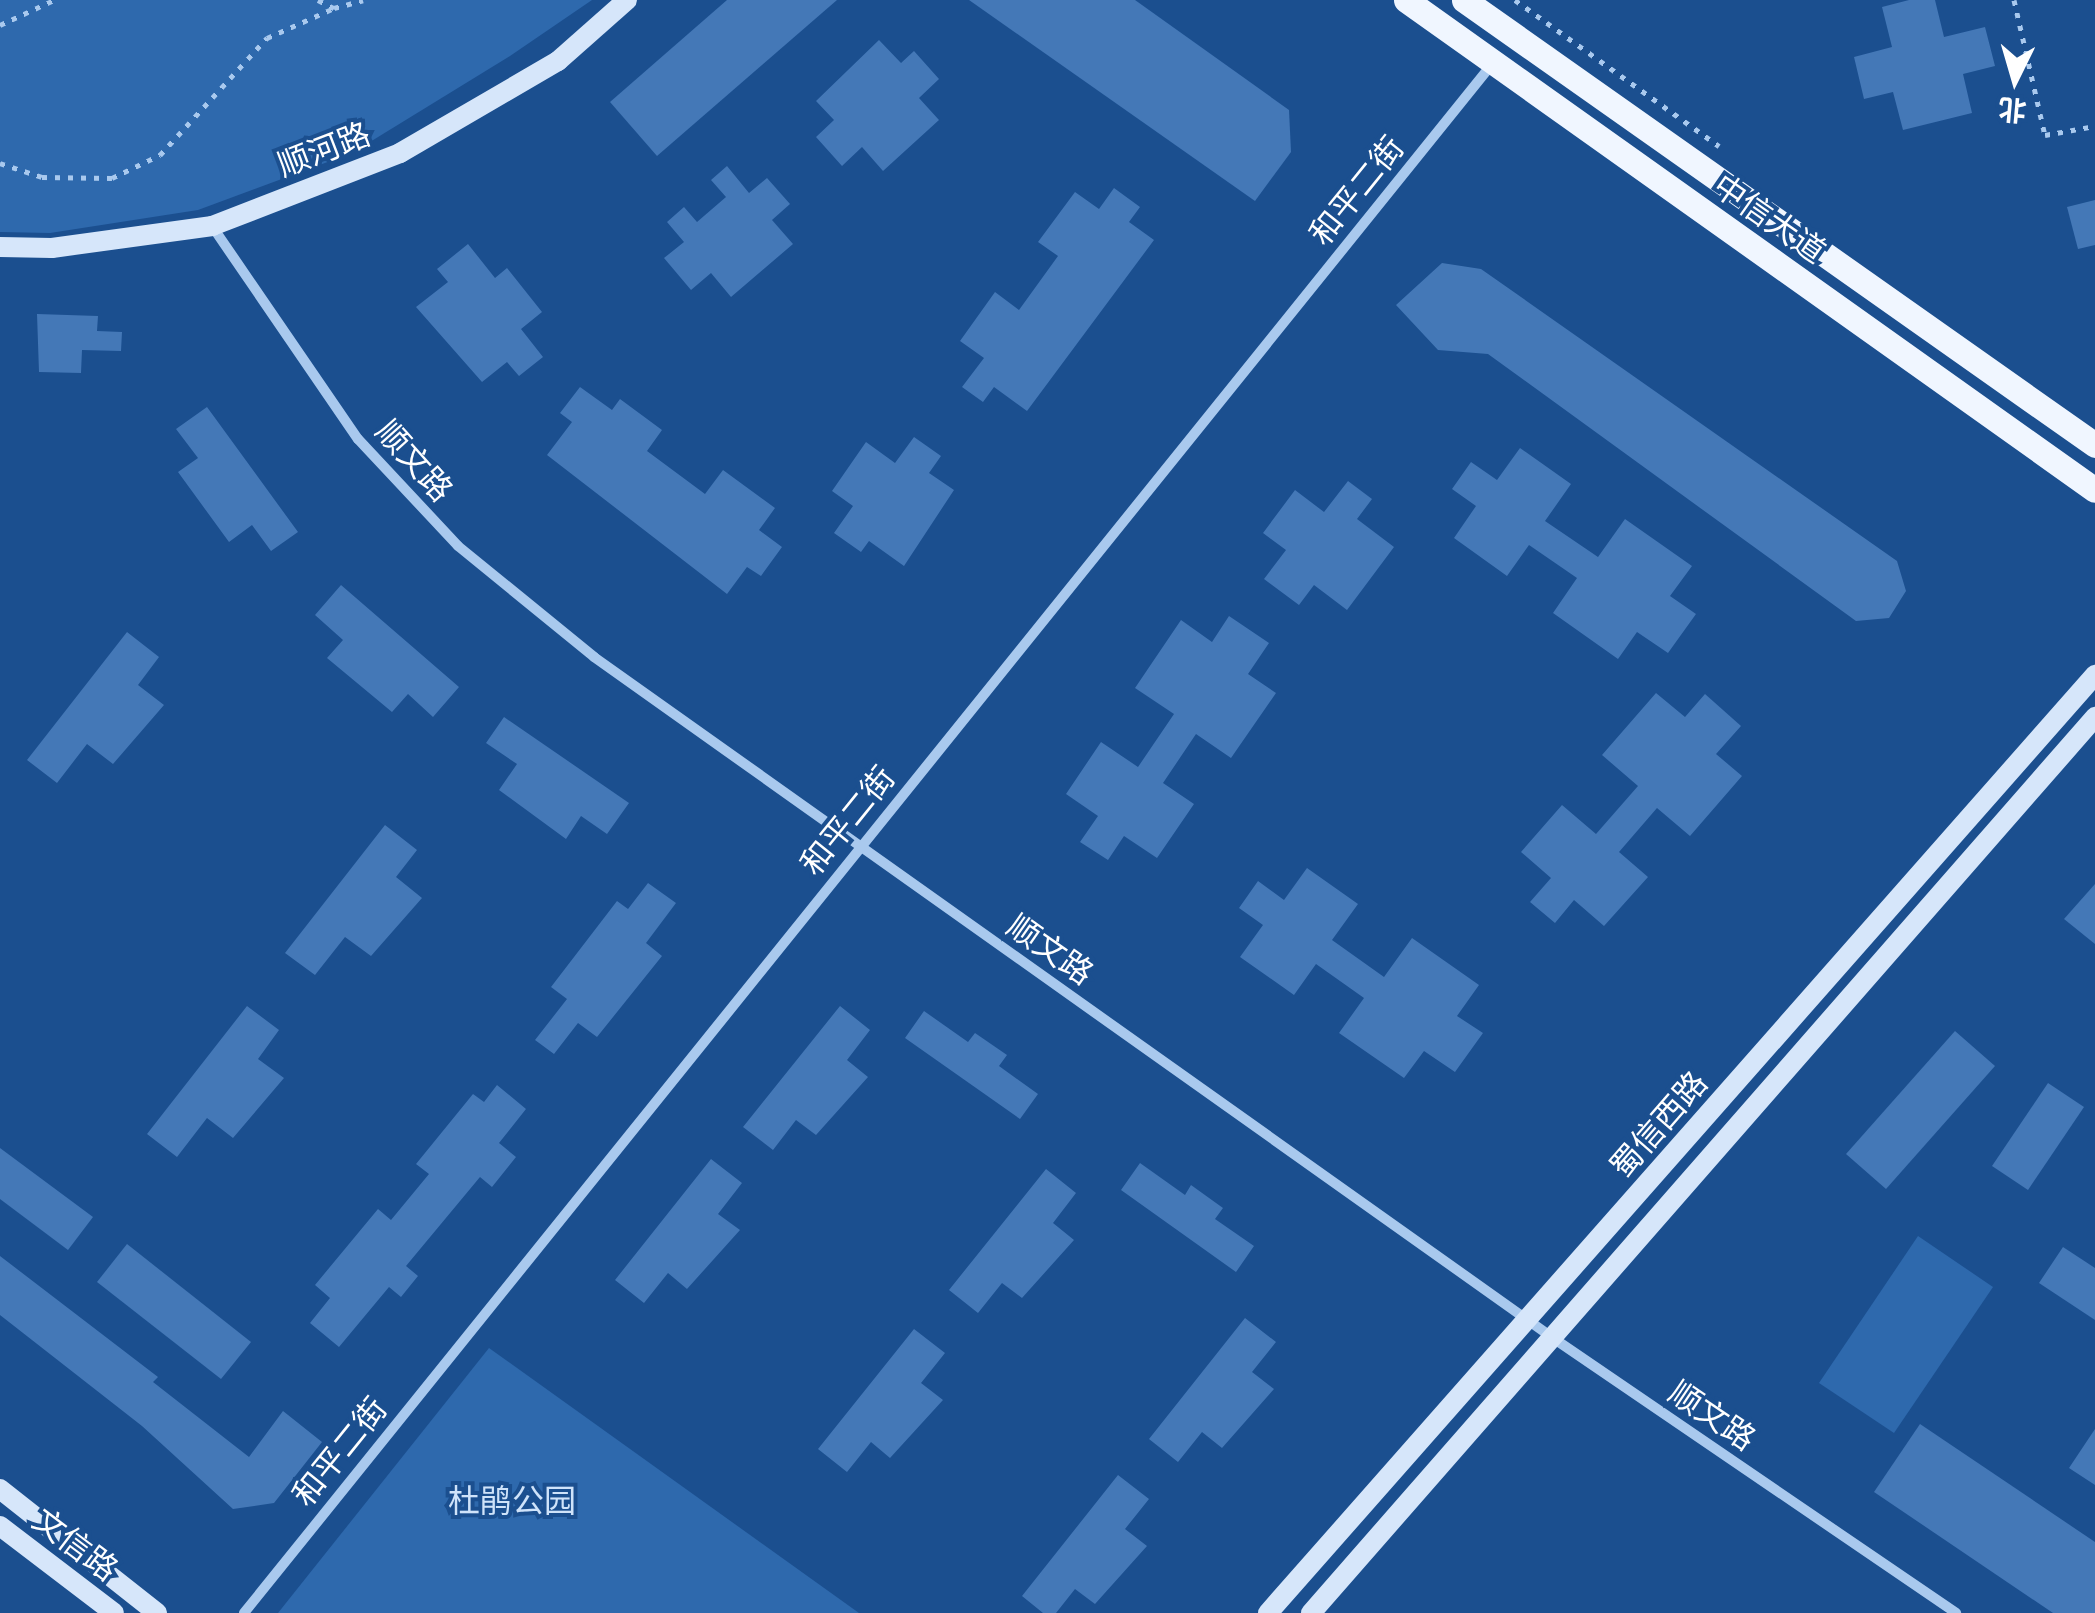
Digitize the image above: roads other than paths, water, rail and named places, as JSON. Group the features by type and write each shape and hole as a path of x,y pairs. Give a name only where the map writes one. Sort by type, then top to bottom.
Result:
{"main road":[{"name":"中信大道","path":"1406,0 2095,490"},
{"name":"中信大道","path":"1464,0 2095,445"}],"street":[{"name":"顺河路","path":"0,247 52,248 212,226 400,153 558,61 627,0"},
{"name":"和平二街","path":"244,1613 1494,63"},
{"name":"顺文路","path":"212,226 358,439 458,546 594,657 1553,1338 1956,1613"},
{"name":"蜀信西路","path":"1268,1613 2095,675"},
{"name":"蜀信西路","path":"1310,1613 2095,717"},
{"path":"0,1489 157,1613"},
{"name":"文信路","path":"0,1526 114,1613"}],"park label":[{"name":"杜鹃公园","path":"512,1501"}]}
